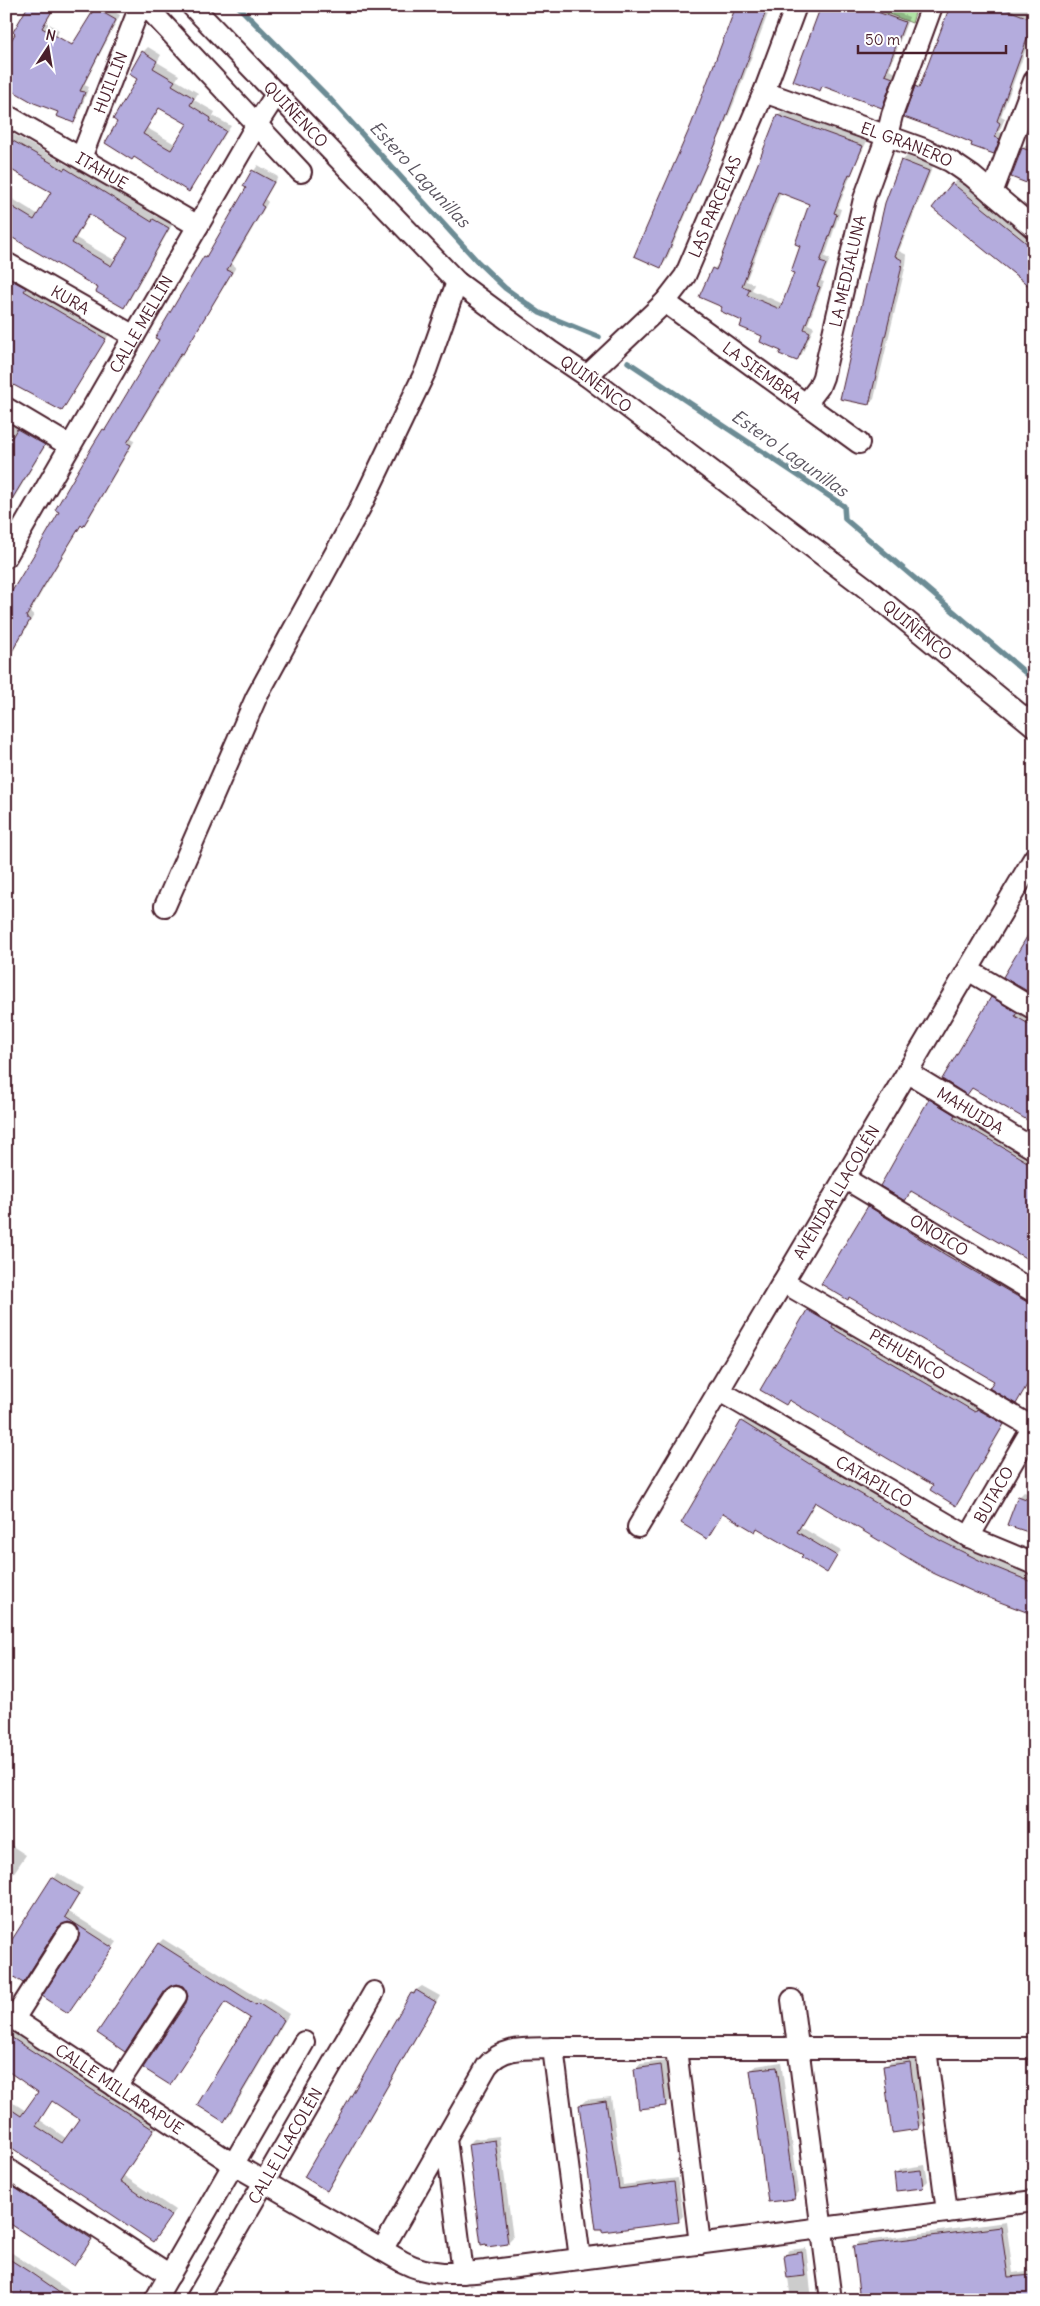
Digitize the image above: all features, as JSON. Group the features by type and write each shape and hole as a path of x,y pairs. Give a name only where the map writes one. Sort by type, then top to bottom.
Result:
{"street":[{"name":"HUILLÍN","path":"81,158 140,6"},
{"path":"146,6 301,172"},
{"name":"QUIÑENCO","path":"192,6 458,282 550,351 587,376 870,591 1034,726"},
{"name":"LAS PARCELAS","path":"587,376 665,302 681,283 692,262 764,92 796,6"},
{"name":"LA MEDIALUNA","path":"806,404 823,377 860,212 869,182 888,136 892,115 932,6"},
{"path":"992,193 1034,81"},
{"name":"EL GRANERO","path":"764,92 888,136 950,161 1034,228"},
{"name":"CALLE MELLÍN","path":"7,554 257,124 277,93"},
{"name":"ITAHUE","path":"6,115 198,226"},
{"name":"KURA","path":"6,263 134,336"},
{"path":"165,906 256,698 360,508 426,370 458,282"},
{"name":"LA SIEMBRA","path":"665,302 859,443"},
{"path":"6,408 70,446"},
{"name":"AVENIDA LLACOLÉN","path":"638,1528 1034,858"},
{"path":"968,970 1034,1009"},
{"name":"MAHUIDA","path":"907,1072 1034,1149"},
{"name":"OÑOICO","path":"844,1178 1034,1292"},
{"name":"PEHUENCO","path":"783,1282 1033,1427"},
{"name":"CATAPILCO","path":"718,1390 969,1538 1034,1564"},
{"name":"BUTACO","path":"969,1538 1033,1427"},
{"path":"10,2016 68,1934"},
{"name":"CALLE LLACOLÉN","path":"196,2300 374,1992"},
{"path":"116,2086 176,1996"},
{"path":"792,2000 831,2300"},
{"name":"CALLE MILLARAPUE","path":"10,2016 233,2164 422,2271 448,2274 463,2273 1034,2201"},
{"path":"155,2300 304,2042"},
{"path":"553,2048 580,2259"},
{"path":"382,2250 492,2060 499,2054 515,2049 1034,2048"},
{"path":"676,2049 700,2244"},
{"path":"926,2049 947,2212"},
{"path":"446,2139 463,2273"},
{"path":"6,2168 170,2275"}],"green space":[{"path":"869,6 917,6 912,23"}],"building":[{"path":"28,6 55,6 42,28 72,45 95,8 116,20 80,91 85,92 74,123 56,116 58,112 34,103 6,87 6,49 15,34 13,32"},
{"path":"736,6 768,6 720,134 661,268 634,256 691,125"},
{"path":"821,6 861,6 905,22 885,75 893,78 882,108 822,86 820,91 793,81"},
{"path":"950,6 998,6 1034,20 997,121 1000,123 995,137 1000,139 994,154 971,146 972,143 951,134 904,117 915,86 919,88"},
{"path":"142,51 157,61 153,68 175,81 172,85 194,98 190,105 211,118 209,121 226,131 189,192 134,157 132,160 105,143 117,122 113,119 137,79 129,74","holes":["159,108 187,124 171,150 143,134"]},
{"path":"777,115 863,146 851,175 849,174 834,213 837,214 820,262 826,264 817,286 820,287 804,329 810,332 797,361 779,354 781,351 760,342 762,336 740,327 742,321 720,311 722,307 699,297 712,268 716,270","holes":["778,192 809,204 795,244 800,246 791,272 794,273 780,309 747,295 750,289 742,286"]},
{"path":"6,137 64,170 65,168 152,222 153,219 169,228 124,308 96,292 98,288 6,234 6,203 34,220 51,192 6,167","holes":["89,214 128,238 111,266 72,243"]},
{"path":"1022,148 1034,152 1034,186 1011,177"},
{"path":"901,160 929,171 895,256 902,260 901,270 869,405 840,399 885,203"},
{"path":"252,170 274,182 261,205 264,207 227,270 232,272 127,443 131,445 83,527 81,525 42,589 26,617 30,620 6,662 6,601 59,512 55,510 93,445 103,429 105,430 159,340 155,338 204,256 206,257 246,188 243,186"},
{"path":"952,183 1034,249 1034,290 932,208"},
{"path":"6,277 26,288 24,291 106,339 62,411 6,381"},
{"path":"17,429 45,445 6,509 6,447"},
{"path":"1034,925 1034,983 1029,992 1003,977"},
{"path":"991,997 1017,1012 1015,1016 1034,1027 1034,1124 972,1088 967,1095 942,1079"},
{"path":"929,1099 955,1115 953,1118 1034,1166 1034,1263 911,1191 905,1201 880,1186"},
{"path":"868,1206 946,1255 1034,1306 1034,1373 1016,1404 989,1388 994,1381 849,1297 848,1300 821,1284"},
{"path":"807,1310 833,1325 832,1328 975,1412 977,1409 1004,1424 956,1506 930,1490 933,1485 789,1400 786,1405 760,1390"},
{"path":"741,1421 808,1463 941,1541 987,1564 1034,1583 1034,1599 1029,1613 976,1593 933,1573 815,1502 797,1532 837,1556 827,1573 801,1557 803,1555 757,1528 755,1532 723,1513 707,1539 681,1523"},
{"path":"1018,1496 1034,1502 1034,1534 1007,1525"},
{"path":"52,1877 79,1894 65,1917 113,1948 68,2013 42,1996 78,1940 79,1929 75,1924 68,1922 58,1927 23,1983 6,1972 6,1949"},
{"path":"158,1943 256,2005 258,2003 284,2020 224,2122 197,2105 250,2018 225,2002 170,2085 143,2068 186,2003 188,1996 183,1986 176,1984 166,1989 125,2052 97,2033"},
{"path":"416,1990 436,2002 327,2191 304,2177 411,1993 414,1994"},
{"path":"6,2034 154,2130 120,2181 171,2216 153,2242 6,2144 6,2106 21,2116 38,2092 6,2070","holes":["52,2101 79,2119 62,2143 36,2126"]},
{"path":"910,2062 919,2129 892,2133 883,2066"},
{"path":"661,2065 666,2106 639,2109 634,2069"},
{"path":"777,2067 795,2199 768,2202 750,2070"},
{"path":"606,2101 619,2189 674,2182 679,2222 602,2232 602,2229 596,2229 579,2105"},
{"path":"495,2140 508,2244 487,2247 486,2244 481,2245 468,2144"},
{"path":"921,2170 923,2188 896,2191 894,2173"},
{"path":"6,2182 92,2239 74,2266 6,2221"},
{"path":"1001,2227 1008,2277 1034,2275 1034,2300 860,2300 853,2246"},
{"path":"802,2252 805,2276 787,2278 784,2255"},
{"path":"6,2257 70,2300 13,2300 6,2295"}],"waterway":[{"name":"Estero Lagunillas","path":"238,6 331,100 478,262 505,288 540,313 599,337"},
{"name":"Estero Lagunillas","path":"628,362 844,506 845,519 1034,680"}]}
